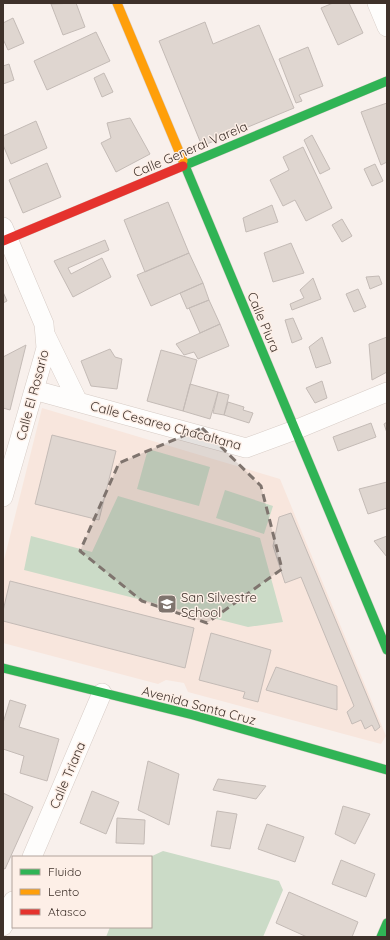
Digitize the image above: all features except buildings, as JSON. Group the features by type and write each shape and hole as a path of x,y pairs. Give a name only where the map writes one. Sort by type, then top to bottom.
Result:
{"street":[{"name":"Calle Piura","path":"117,3 387,650"},
{"path":"377,3 387,27"},
{"name":"Calle General Varela","path":"5,236 184,165 387,81"},
{"name":"Calle El Rosario","path":"3,497 46,348 46,336 39,310 5,236"},
{"name":"Calle Cesareo Chacaltana","path":"46,336 78,402"},
{"name":"Calle Cesareo Chacaltana","path":"34,390 246,448 295,430 387,392"},
{"name":"Avenida Santa Cruz","path":"3,668 193,715 387,770"},
{"name":"Calle Triana","path":"32,856 102,693"},
{"path":"3,926 12,904"},
{"path":"381,937 387,923"}],"highlighted area":[{"path":"202,428 261,486 282,569 207,623 142,601 80,551 119,463"}],"shaded area":[{"name":"San Silvestre School","path":"42,408 280,479 386,736 381,744 188,692 184,683 166,680 158,684 3,643 3,564"}],"green space":[{"path":"148,449 210,467 199,506 137,489"},
{"path":"225,490 273,506 264,534 216,518"},
{"path":"118,496 260,538 283,622 248,627 24,570 31,536 92,552"},
{"path":"163,851 279,881 283,890 263,937 106,937 110,928 152,928 152,856"}],"traffic: fast":[{"path":"183,166 387,81"},
{"path":"183,161 387,650"},
{"path":"3,668 193,715 387,770"},
{"path":"381,937 387,923"}],"traffic: slow":[{"path":"117,3 183,161"}],"traffic: jam":[{"path":"3,241 183,166"}],"place":[{"name":"San Silvestre School","path":"167,604"}]}
